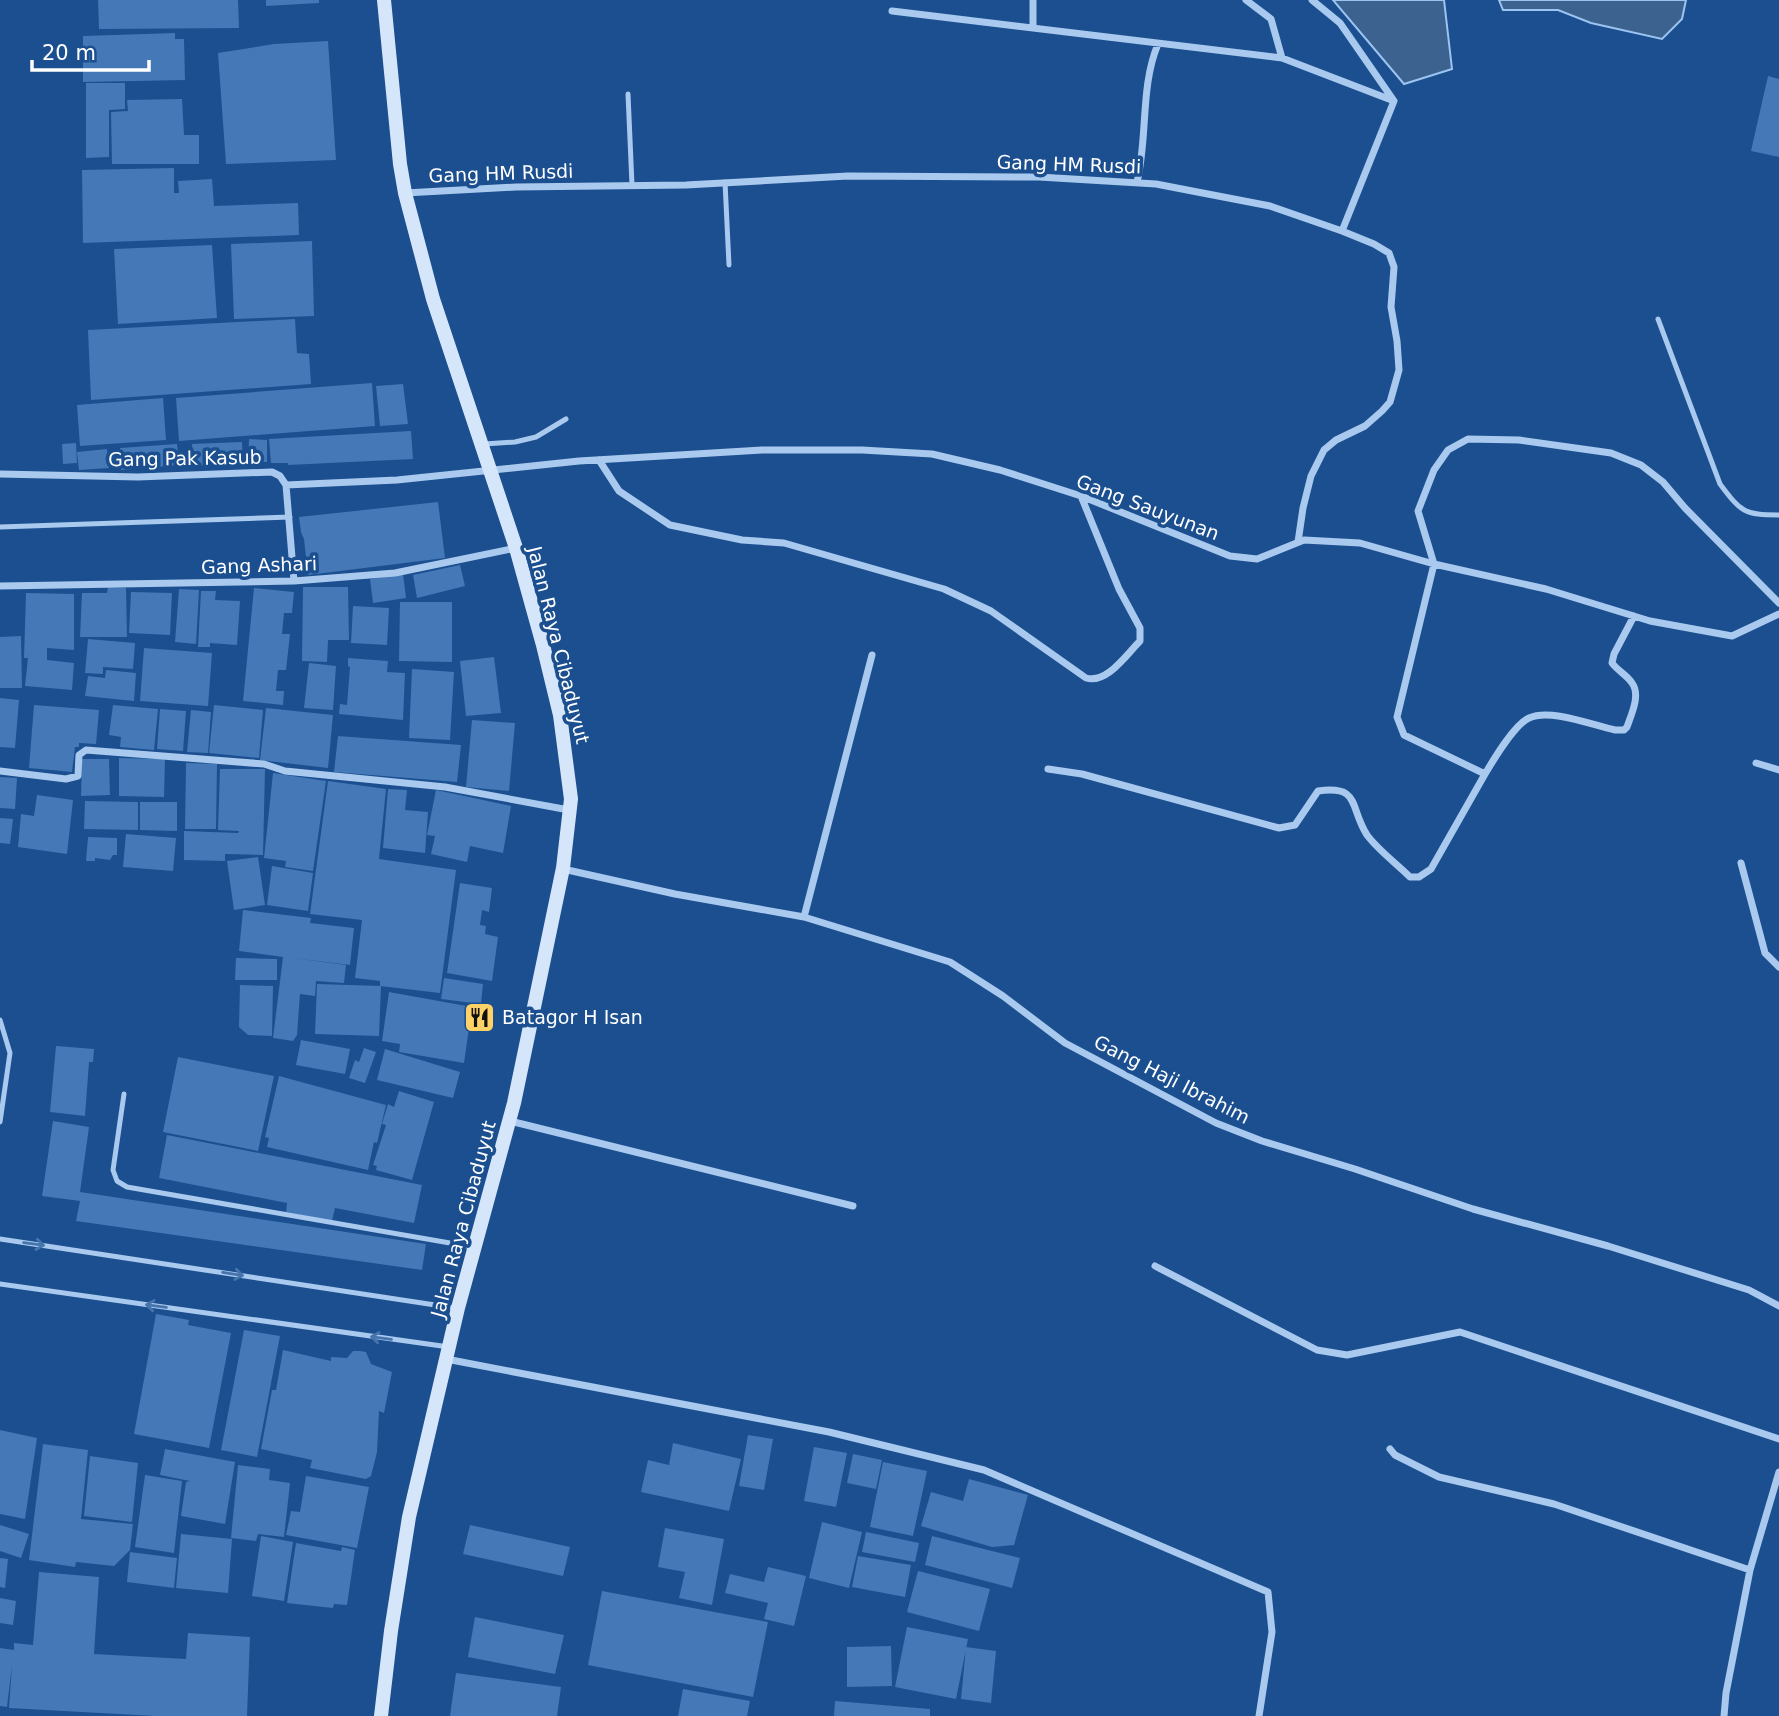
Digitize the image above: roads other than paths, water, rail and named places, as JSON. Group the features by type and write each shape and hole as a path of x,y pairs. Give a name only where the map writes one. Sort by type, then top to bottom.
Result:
{"main road":[{"name":"Jalan Raya Cibaduyut","path":"381,1716 390,1631 409,1517 458,1308 510,1121 563,868 570,811 569,775 561,715 516,548 433,299 405,193 384,0"}],"street":[{"path":"1033,0 1033,28"},
{"path":"1246,0 1271,19 1282,58"},
{"path":"1312,0 1340,23 1394,101"},
{"path":"892,11 1282,58 1394,101"},
{"path":"1137,182 1143,157 1150,63 1158,44"},
{"path":"1342,231 1394,101"},
{"name":"Gang HM Rusdi","path":"405,193 516,187 725,183 848,176 1039,177 1156,184 1270,205 1342,231 1389,253 1394,267 1391,307 1399,370 1390,402 1382,411 1365,426 1336,440 1324,450 1311,476 1298,542"},
{"path":"1485,774 1404,735 1397,717 1434,564 1418,511 1434,470 1448,450 1468,439 1519,440 1611,453 1642,465 1663,482 1685,508 1779,603"},
{"name":"Gang Sauyunan","path":"490,471 598,460 762,450 862,450 932,454 1000,470 1081,496 1230,556 1257,559 1304,540 1360,543 1434,564 1546,589 1634,616 1732,636 1779,614"},
{"path":"598,460 619,491 670,525 742,540 784,543 944,589 991,611 1086,678 1094,680 1103,678 1140,641 1141,635 1081,496"},
{"name":"Gang Pak Kasub","path":"0,474 138,477 272,472 280,476 286,485 397,480 490,471"},
{"path":"286,485 294,582"},
{"name":"Gang Ashari","path":"0,586 294,582 395,573 516,548"},
{"path":"1048,769 1082,774 1279,828 1295,825 1318,791 1338,788 1347,793 1353,802 1368,835 1410,877 1419,877 1430,869 1499,751 1526,719 1547,714 1615,730 1624,730 1627,727 1636,698 1635,689 1633,683 1612,663 1634,616"},
{"path":"804,916 872,655"},
{"path":"0,771 66,779 78,776 79,755 86,750 264,764 285,771 445,788 570,811"},
{"path":"1756,764 1779,770"},
{"path":"1741,863 1765,953 1779,967"},
{"name":"Gang Haji Ibrahim","path":"563,868 675,894 804,916 950,962 1003,996 1065,1043 1216,1123 1262,1141 1367,1172 1473,1209 1608,1246 1749,1290 1779,1306"},
{"path":"510,1121 853,1206"},
{"path":"1155,1266 1317,1350 1348,1355 1460,1332 1779,1439"},
{"path":"447,1353 829,1432 984,1470 1268,1592 1272,1632 1259,1716"},
{"path":"1390,1449 1395,1455 1438,1477 1554,1504 1750,1570"},
{"path":"1724,1716 1750,1570 1779,1472"}],"lane":[{"path":"628,94 632,185"},
{"path":"725,183 729,265"},
{"path":"1658,319 1720,484 1734,502 1751,515 1779,515"},
{"path":"480,444 515,442 536,437 566,419"},
{"path":"0,527 290,517"},
{"path":"0,1020 9,1053 0,1122"},
{"path":"124,1094 113,1170 117,1181 127,1187 474,1247"},
{"path":"0,1239 458,1308"},
{"path":"0,1283 447,1353"}],"water":[{"path":"1333,0 1444,0 1452,69 1404,84"},
{"path":"1499,0 1686,0 1682,19 1662,39 1591,23 1558,10 1503,10"}],"place":[{"name":"Batagor H Isan","path":"479,1017"}]}
